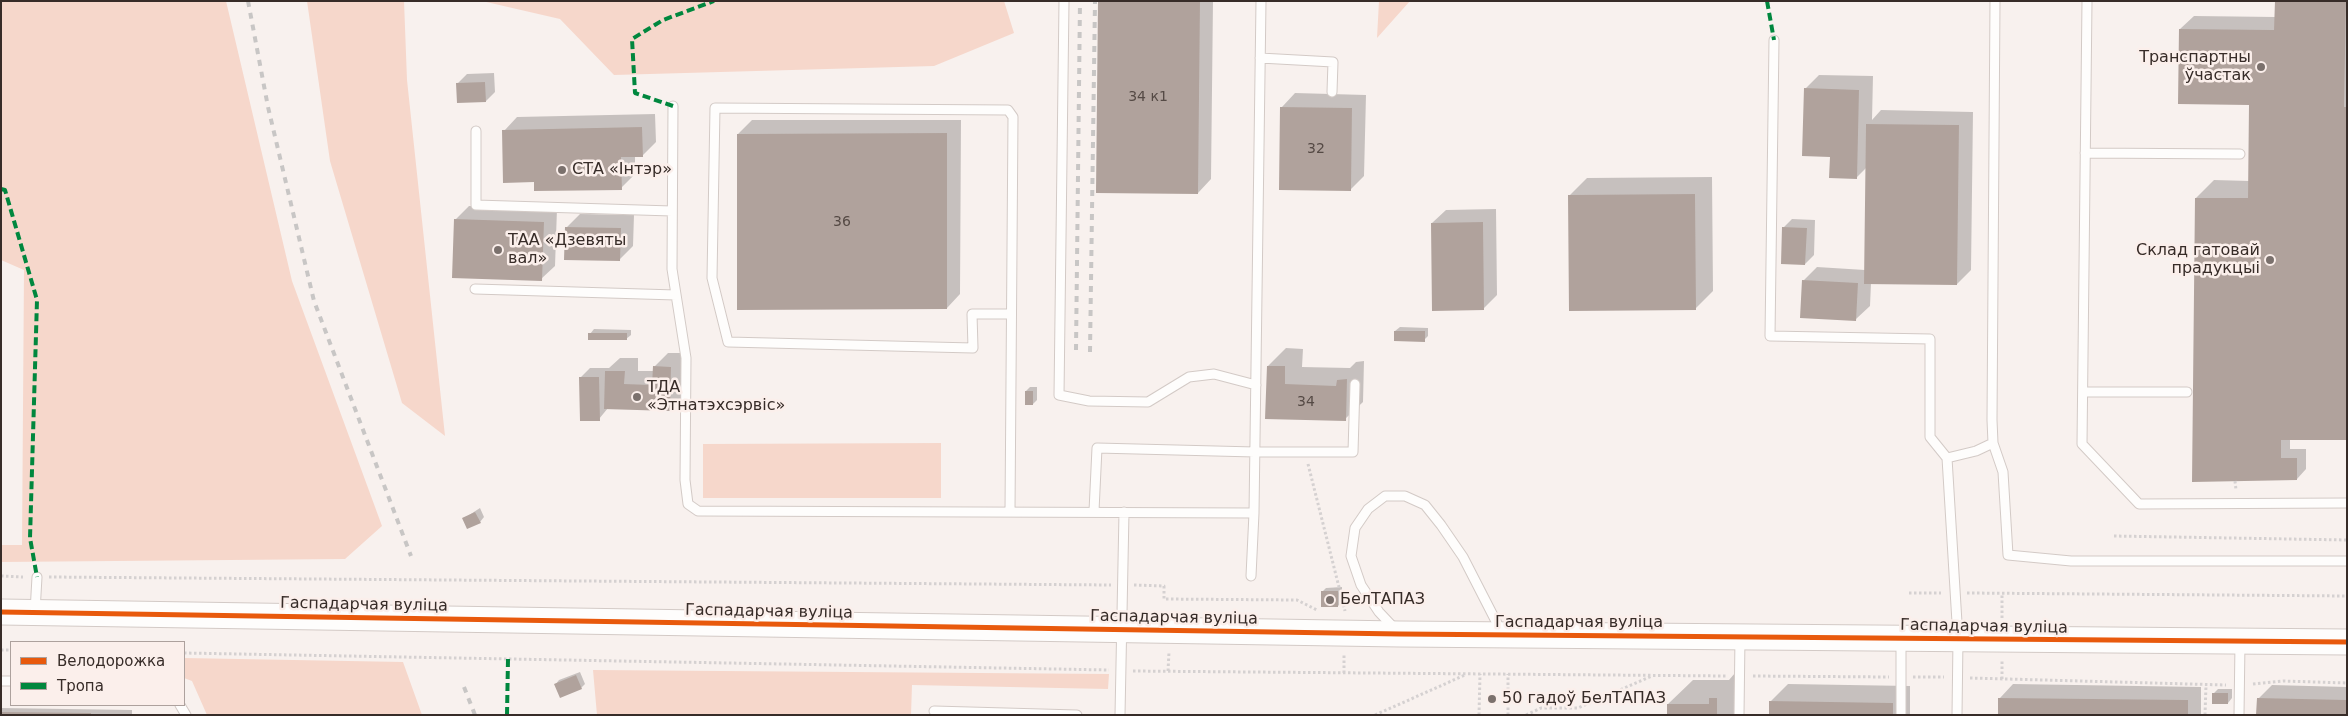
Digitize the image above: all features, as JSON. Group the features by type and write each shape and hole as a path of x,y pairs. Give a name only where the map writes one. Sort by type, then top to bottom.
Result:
{"street":[{"name":"Гаспадарчая вуліца","path":"1,612 1400,634 2347,642"}],"lane":[{"path":"1064,1 1059,395 1089,401 1148,402 1189,377 1214,374 1256,385"},
{"path":"1251,576 1255,452 1260,1"},
{"path":"1995,1 1993,443 2003,472 2008,555 2072,561 2347,561"},
{"path":"2087,1 2082,444 2139,504 2347,504"},
{"path":"1774,40 1770,336 1930,339 1930,437 1947,458 1958,639 1957,715"},
{"path":"1260,58 1333,62 1332,92"},
{"path":"673,106 672,269 686,358 685,480 688,504 698,511 1254,513"},
{"path":"1010,511 1013,118 1008,110 715,108 712,278 728,342 973,348 972,314 1011,314"},
{"path":"476,131 476,205 672,211"},
{"path":"2085,153 2240,154"},
{"path":"475,289 676,295"},
{"path":"1094,511 1096,448 1255,452 1353,452 1355,384"},
{"path":"2083,392 2187,392"},
{"path":"1947,458 1976,451 1993,443"},
{"path":"1400,634 1379,612 1361,585 1351,556 1355,528 1368,509 1385,496 1405,496 1425,505 1463,557 1504,635"},
{"path":"1120,715 1124,512"},
{"path":"35,612 38,577"},
{"path":"1739,715 1740,637"},
{"path":"1901,715 1902,638"},
{"path":"2239,715 2240,641"},
{"path":"934,711 1077,715"}],"path":[{"path":"1305,452 1345,611 1337,611"},
{"path":"2114,536 2347,540"},
{"path":"1,576 1164,586 1164,599 1297,600 1321,612"},
{"path":"1909,593 2347,596"},
{"path":"1344,652 1344,673"},
{"path":"185,653 1122,671 1958,677 2239,686 2283,681 2347,683"},
{"path":"1375,715 1468,674"},
{"path":"1479,715 1480,674"},
{"path":"1508,674 1508,715"},
{"path":"1526,715 1541,708 1578,708 1655,675"},
{"path":"2205,715 2206,685"}],"shaded area":[{"path":"1,1 226,1 292,281 382,526 345,559 1,562 1,545 22,545 24,270 1,260"},
{"path":"307,1 404,1 407,80 445,436 402,403 330,161"},
{"path":"482,1 1004,1 1014,33 934,66 614,75 560,19"},
{"path":"1379,1 1410,1 1377,38"},
{"path":"941,443 941,498 703,498 703,444"},
{"path":"185,658 403,662 422,715 207,715 192,681 185,678"},
{"path":"593,670 1109,674 1108,689 912,685 911,715 597,715"}],"building":[{"path":"1098,1 1200,1 1198,194 1096,193"},
{"name":"Склад гатовай прадукцыі","path":"2275,1 2346,1 2344,107 2347,107 2347,440 2281,440 2281,458 2297,458 2297,480 2192,482 2195,198 2248,198 2249,105 2178,104 2179,29 2274,30"},
{"path":"485,82 486,102 457,103 456,83"},
{"path":"1804,88 1859,90 1857,179 1829,178 1830,157 1802,156"},
{"path":"1280,107 1352,108 1351,191 1279,190"},
{"path":"1866,124 1959,125 1957,285 1864,284"},
{"name":"СТА «Інтэр»","path":"642,127 643,157 621,157 622,190 534,191 534,182 503,183 502,130"},
{"path":"947,133 947,309 737,310 737,134"},
{"path":"1695,194 1696,310 1569,311 1568,195"},
{"name":"ТАА «Дзевяты вал»","path":"454,219 544,222 542,281 452,278"},
{"path":"1483,222 1484,310 1432,311 1431,223"},
{"path":"565,227 621,228 620,261 564,260"},
{"path":"1782,227 1807,228 1805,265 1781,264"},
{"path":"1802,280 1858,283 1856,321 1800,318"},
{"path":"1394,331 1425,331 1425,342 1394,341"},
{"path":"588,333 627,333 627,340 588,340"},
{"name":"ТДА «Этнатэхсэрвіс»","path":"653,366 671,367 670,411 604,409 605,371 625,371 624,384 652,385"},
{"path":"1267,366 1285,366 1285,384 1336,386 1337,380 1347,379 1346,421 1265,419"},
{"path":"579,377 599,377 600,421 580,421"},
{"path":"1025,391 1033,391 1033,405 1025,405"},
{"path":"475,512 481,523 467,529 462,518"},
{"path":"1321,591 1338,591 1338,607 1321,607"},
{"path":"576,675 582,689 560,698 554,684"},
{"path":"2212,693 2228,693 2228,704 2212,704"},
{"path":"1709,698 1717,698 1717,715 1667,715 1667,704 1709,704"},
{"path":"1998,698 2188,700 2188,715 1998,715"},
{"path":"2257,698 2347,700 2347,715 2256,715"},
{"path":"1769,701 1893,703 1893,715 1769,715"},
{"path":"1,712 91,713 91,715 1,715"}],"railway":[{"path":"248,1 268,107 314,301 411,556"},
{"path":"1076,350 1080,1"},
{"path":"1090,352 1095,1"},
{"path":"464,687 475,715"}],"marked path":[{"path":"673,106 635,93 632,39 663,20 714,1"},
{"path":"1767,1 1774,40"},
{"path":"1,189 5,190 37,300 30,538 37,577"},
{"path":"507,715 508,659"}],"cycle path":[{"path":"1,612 1400,634 2347,642"}],"place":[{"name":"Транспартны ўчастак","path":"2261,67"},
{"name":"СТА «Інтэр»","path":"562,170"},
{"name":"ТАА «Дзевяты вал»","path":"498,250"},
{"name":"Склад гатовай прадукцыі","path":"2270,260"},
{"name":"ТДА «Этнатэхсэрвіс»","path":"637,397"},
{"name":"БелТАПАЗ","path":"1330,600"},
{"name":"50 гадоў БелТАПАЗ","path":"1492,699"}]}
